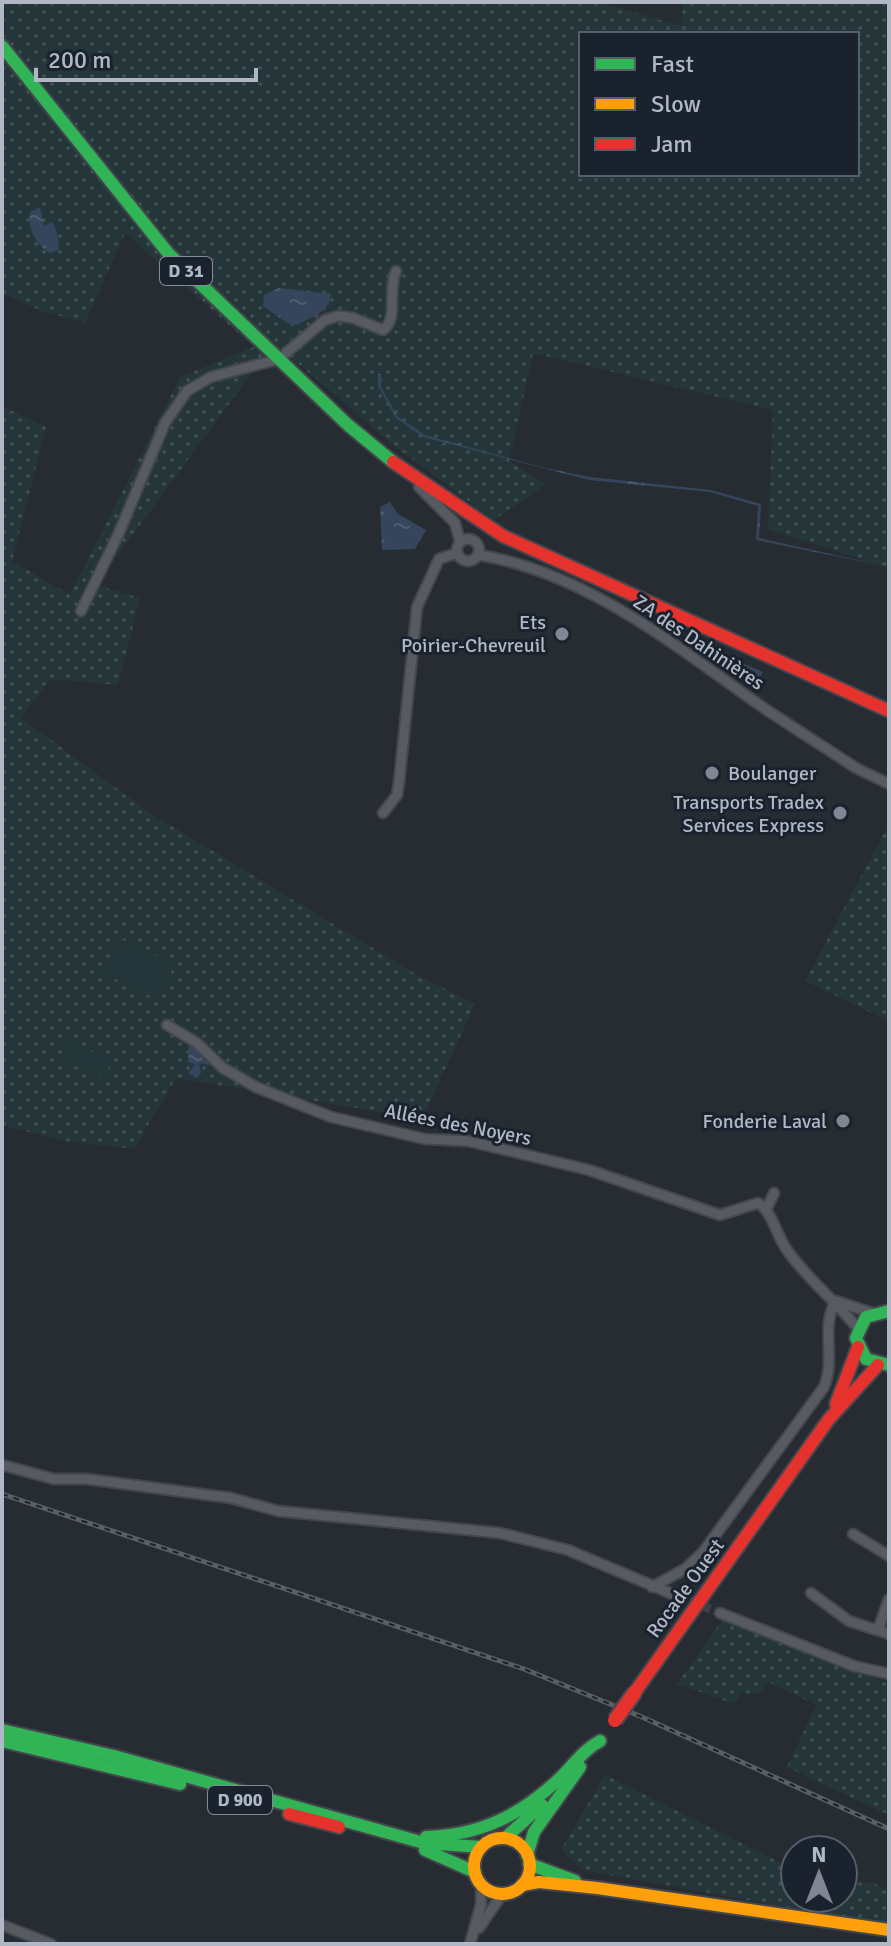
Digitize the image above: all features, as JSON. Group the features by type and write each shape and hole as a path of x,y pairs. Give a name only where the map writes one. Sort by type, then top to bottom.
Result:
{"main road":[{"name":"D 31","path":"2,46 168,253 348,425 400,468 503,536 889,711"},
{"path":"884,1365 869,1362 858,1347 858,1329 872,1313 889,1311"},
{"name":"Rocade Ouest","path":"829,1419 858,1347"},
{"name":"Rocade Ouest","path":"528,1860 534,1832 829,1419 884,1365"},
{"name":"D 900","path":"2,1730 114,1756 445,1847 481,1847"},
{"name":"D 900","path":"2,1741 197,1788 432,1852 478,1878"},
{"path":"382,1829 417,1837 455,1837 487,1830 515,1816 564,1774 589,1746 600,1741"},
{"name":"Rocade Ouest","path":"505,1838 572,1778"},
{"path":"597,1888 528,1860 519,1844 505,1838 488,1841 481,1847 474,1863 478,1878 503,1893 539,1882 889,1930"},
{"path":"522,1885 528,1860"}],"street":[{"path":"81,611 119,533 165,423 187,391 211,377 279,359 325,320 338,316 353,318 376,330 390,326 393,316 390,283 396,271"},
{"path":"383,813 397,795 399,783 417,607 439,559 458,548 470,539 476,542 479,555 465,561 458,548 455,523 400,468"},
{"name":"ZA des Dahinières","path":"479,555 511,561 619,609 669,639 856,768 889,784"},
{"name":"Allées des Noyers","path":"167,1025 197,1043 223,1068 256,1087 331,1117 425,1139 468,1141 589,1170 720,1215 762,1206"},
{"path":"774,1193 762,1206 787,1251 836,1301 858,1329"},
{"path":"836,1301 872,1313"},
{"path":"652,1587 685,1569 703,1552 824,1387 831,1364 828,1316 836,1301"},
{"path":"2,1465 54,1479 87,1479 231,1498 278,1511 500,1533 568,1550 677,1596"},
{"path":"853,1534 889,1556"},
{"path":"811,1593 849,1621 889,1634"},
{"path":"878,1630 889,1599"},
{"path":"720,1613 854,1666 889,1674"},
{"path":"471,1941 481,1904 478,1878"},
{"path":"471,1941 503,1893"},
{"path":"2,1925 51,1944"}],"shaded area":[{"path":"5,2 598,2 681,26 683,2 889,2 889,568 768,529 773,410 533,353 509,461 546,484 494,520 397,448 274,343 108,568 99,586 140,598 118,685 50,679 21,718 153,815 419,976 475,1004 422,1119 176,1078 134,1149 65,1141 2,1125 2,406 46,427 12,561 70,595 180,377 254,347 125,233 85,323 42,311 2,293"},
{"path":"889,824 889,1021 805,981"},
{"path":"119,938 175,964 160,995 152,997 107,975 105,966"},
{"path":"68,1041 112,1060 104,1079 61,1060"},
{"path":"724,1618 889,1684 889,1815 787,1767 816,1705 769,1682 759,1694 742,1693 735,1704 677,1684"},
{"path":"605,1775 779,1862 779,1906 583,1870 561,1850"},
{"path":"859,1883 874,1883 889,1892 889,1926 823,1914 859,1914"}],"water":[{"path":"40,207 44,226 52,222 57,235 59,250 50,253 31,231 30,212"},
{"path":"279,288 331,294 330,300 314,316 297,325 287,323 263,306 264,295"},
{"path":"378,374 381,374 381,387 397,416 425,435 545,468 590,477 711,490 761,504 759,538 889,567 756,540 758,506 710,492 589,480 423,437 396,418 378,386"},
{"path":"390,502 398,514 426,530 415,549 382,550 380,507"},
{"path":"712,650 763,672 755,687 712,659"},
{"path":"189,1040 215,1066 199,1063 201,1073 197,1077 188,1074 195,1064 188,1062"}],"tunnel":[{"path":"677,1596 720,1613"}],"railway":[{"path":"2,1494 524,1669 642,1717 889,1829"}],"traffic: fast":[{"path":"2,46 168,253 348,425 393,462"},
{"path":"889,1311 866,1317 856,1338 866,1359 889,1365"},
{"path":"2,1730 114,1756 424,1843 481,1847"},
{"path":"2,1741 180,1784"},
{"path":"426,1837 482,1828 514,1813 544,1792 600,1741"},
{"path":"527,1855 534,1832 580,1767"},
{"path":"505,1838 542,1805"},
{"path":"425,1850 475,1872"},
{"path":"529,1864 575,1881"}],"traffic: slow":[{"path":"502,1838 521,1847 530,1866 521,1885 502,1894 483,1885 474,1866 483,1847 502,1838"},
{"path":"522,1885 539,1882 597,1888 889,1930"}],"traffic: jam":[{"path":"393,462 503,536 889,711"},
{"path":"836,1404 858,1347"},
{"path":"635,1692 829,1419 878,1365"},
{"path":"615,1720 635,1692"},
{"path":"289,1814 339,1827"}],"place":[{"name":"Ets Poirier-Chevreuil","path":"562,634"},
{"name":"Boulanger","path":"712,773"},
{"name":"Transports Tradex Services Express","path":"840,813"},
{"name":"Fonderie Laval","path":"843,1121"}]}
